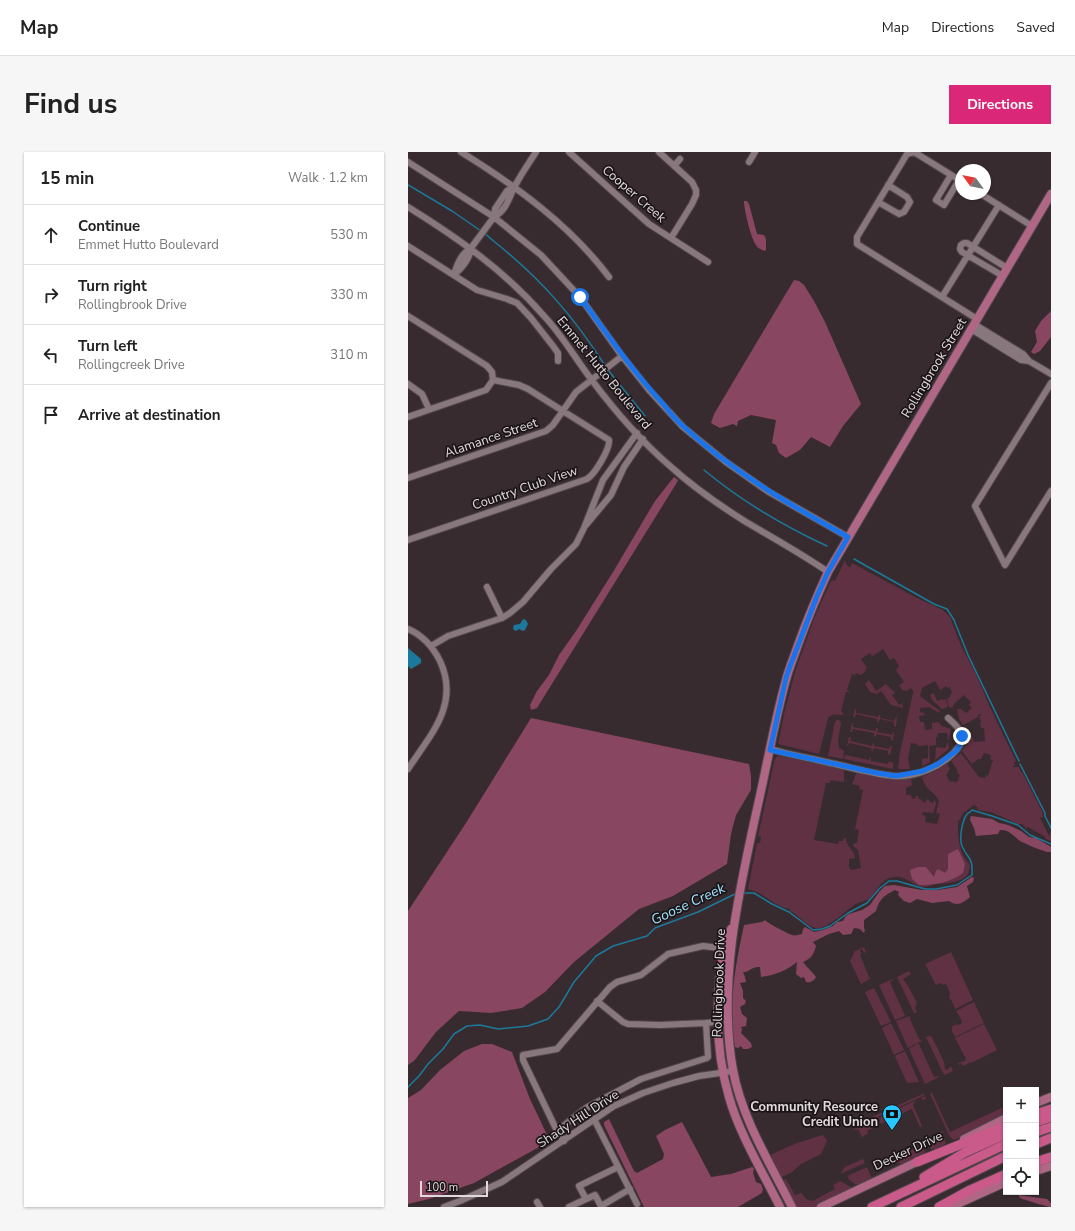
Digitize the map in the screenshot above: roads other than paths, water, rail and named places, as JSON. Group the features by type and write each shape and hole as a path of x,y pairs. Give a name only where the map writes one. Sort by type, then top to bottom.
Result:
{"highway":[{"path":"1039,1113 1051,1108"},
{"path":"1039,1121 1051,1117"},
{"path":"917,1162 1003,1127"},
{"path":"1039,1131 1051,1127"},
{"path":"910,1190 920,1180 958,1157 1003,1135"},
{"path":"1039,1144 1051,1138"},
{"path":"1039,1144 1051,1142"},
{"path":"872,1207 1003,1145"},
{"path":"1039,1161 1051,1156"},
{"path":"901,1207 1003,1157"},
{"path":"938,1207 970,1190 1003,1175"}],"main road":[{"name":"Rollingbrook Street","path":"828,572 1051,194"},
{"path":"770,750 786,678 811,609 828,572"},
{"name":"Rollingbrook Drive","path":"770,750 734,922 728,934 728,1008 730,1044 734,1071 746,1113 765,1155 792,1207"},
{"name":"Rollingbrook Drive","path":"728,949 720,971 717,1022 723,1073 737,1121 780,1207"},
{"path":"717,1022 722,1026 725,1037 730,1044"},
{"path":"1039,1103 1051,1097"},
{"name":"Decker Drive","path":"821,1207 1003,1119"},
{"path":"1039,1170 1051,1166"},
{"path":"951,1207 1003,1183"}],"street":[{"path":"461,152 514,186 545,211 592,256 610,277"},
{"path":"454,275 457,264 466,251 471,248 494,217 501,213 512,195 514,186 536,152"},
{"name":"Cooper Creek","path":"569,152 602,180 637,214 670,238 708,262"},
{"path":"659,152 695,185 696,195 670,238"},
{"path":"749,162 755,152"},
{"path":"955,178 914,152 908,154 857,238 858,244 942,297 974,324 1023,354 1029,361 1051,374"},
{"path":"674,166 680,159"},
{"name":"Emmet Hutto Boulevard","path":"408,162 494,217 541,255 580,297 622,356 683,427 726,462 773,494 848,537"},
{"path":"951,175 936,200 944,205 955,188"},
{"path":"878,202 899,214 904,212 910,202 907,197 888,186"},
{"path":"991,200 1032,226"},
{"path":"942,297 999,205"},
{"name":"Emmet Hutto Boulevard","path":"408,207 445,229 471,248 521,291 545,316 592,379 637,433 670,466 711,498 744,521 828,572"},
{"path":"1003,276 962,252 960,249 961,245 964,243 973,247 1007,268"},
{"path":"408,246 477,290 517,303 531,318 558,353 558,361"},
{"path":"408,316 487,366 492,372 493,380 486,390 408,417"},
{"name":"Alamance Street","path":"408,478 546,431 553,425 576,392 622,356"},
{"path":"493,380 519,385 532,391 563,411"},
{"path":"1051,383 974,506 1005,565 1051,491"},
{"path":"408,384 422,394 429,409"},
{"name":"Country Club View","path":"408,540 587,479 592,475 601,461 609,440 563,411"},
{"path":"431,646 448,636 502,618 523,602 551,569 576,544 603,480 637,433"},
{"path":"584,528 611,495 624,467 643,440"},
{"path":"487,587 502,618"},
{"path":"408,629 419,635 436,653 443,668 447,684 446,705 439,722 408,768"},
{"path":"770,750 877,773 896,776 908,774 923,771 938,764 950,756 960,745 962,735 960,729 948,718"},
{"path":"564,1141 557,1131 523,1060 523,1055 557,1049 597,1001 614,984 641,975 668,954 703,946 728,949"},
{"path":"597,1001 623,1022 628,1024 660,1025 717,1022"},
{"path":"557,1131 586,1108 642,1078 707,1058 706,1023"},
{"path":"667,1071 670,1084"},
{"name":"Shady Hill Drive","path":"444,1207 462,1204 502,1182 564,1141 594,1119 621,1103 670,1084 699,1076 734,1071"},
{"path":"594,1119 637,1204"},
{"path":"586,1198 580,1186 618,1167"},
{"path":"569,1207 595,1195 601,1206 630,1189"}],"water":[{"path":"523,619 526,620 528,624 525,630 523,631 519,629 516,631 513,629 514,625 520,624"},
{"path":"408,648 421,659 421,663 411,669 408,666"}],"waterway":[{"path":"408,185 452,211 481,231"},
{"path":"484,233 543,285 582,332 606,367"},
{"path":"608,370 645,416"},
{"path":"704,470 732,492 763,512 827,546"},
{"path":"854,559 934,604 947,609 954,620 968,655 1019,761"},
{"path":"1020,764 1051,828"},
{"name":"Goose Creek","path":"743,893 754,893 789,912 813,930 822,929 830,926 848,913 867,903 880,888 889,881 897,881 925,889 936,889 957,885 972,875 971,861 961,843 964,821 967,814 972,810 1018,825 1030,835 1051,844"},
{"name":"Goose Creek","path":"408,1087 443,1049 454,1034 467,1026 480,1025 498,1029 528,1026 548,1019 559,1007 574,982 596,956 613,946 647,936 655,928 698,912 737,893"}],"place":[{"name":"Community Resource Credit Union","path":"892,1131"}]}
